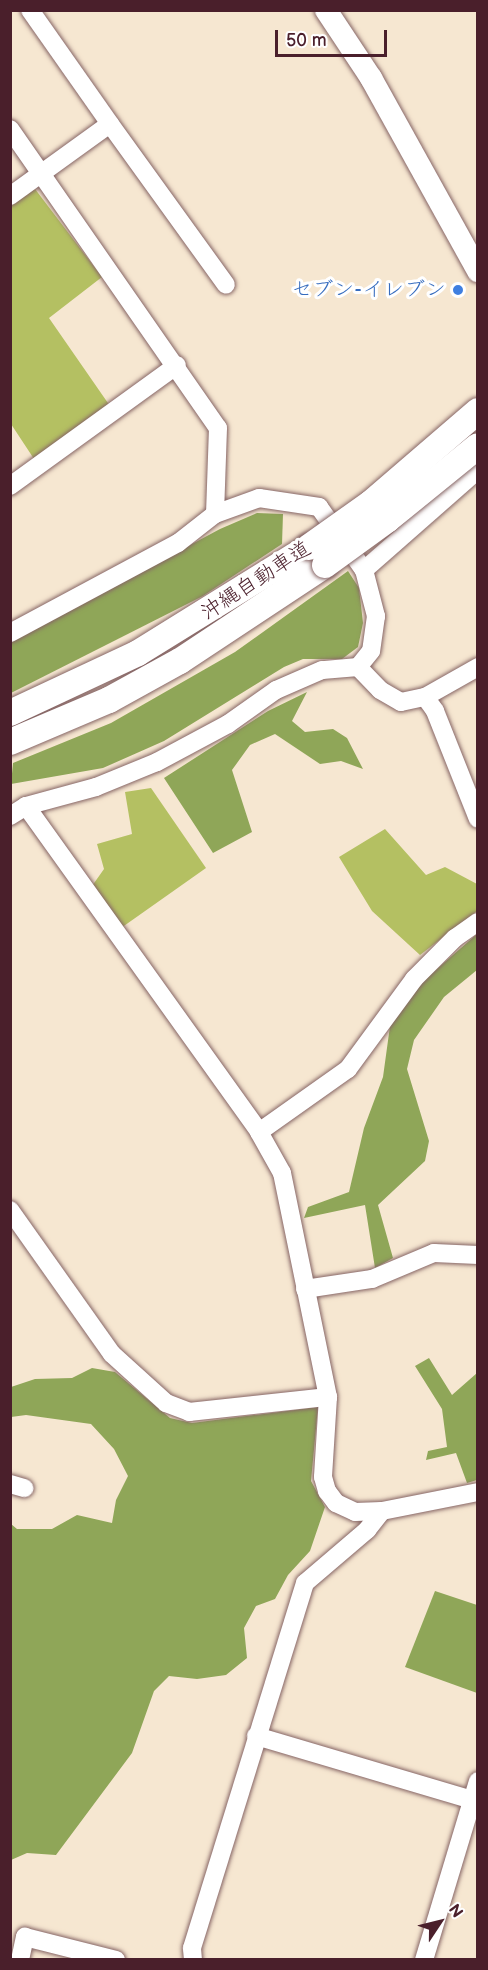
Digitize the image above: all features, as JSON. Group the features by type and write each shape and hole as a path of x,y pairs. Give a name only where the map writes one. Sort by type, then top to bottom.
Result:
{"highway":[{"name":"沖縄自動車道","path":"10,742 109,700 180,661 317,556 371,502 477,411"},
{"name":"沖縄自動車道","path":"10,713 138,652 387,520 477,446"}],"main road":[{"path":"326,10 371,78 477,272"}],"street":[{"path":"30,10 226,285"},
{"path":"10,196 110,124"},
{"path":"10,129 177,365 218,428 215,514"},
{"path":"10,486 177,365"},
{"path":"364,570 477,470"},
{"path":"10,633 178,543 215,514 259,498 319,507 364,570 376,616 371,651 358,667 322,670 276,690 228,724 157,762 96,787 26,806 10,816"},
{"path":"358,667 380,690 402,702 425,697 477,667"},
{"path":"425,697 435,711 477,819"},
{"path":"26,806 258,1132 282,1173 328,1397 323,1477 327,1491 336,1503 355,1512 382,1511 477,1492"},
{"path":"258,1132 348,1069 414,979 455,938 477,922"},
{"path":"10,1210 112,1354 166,1403 189,1412 328,1397"},
{"path":"305,1289 372,1279 434,1253 477,1256"},
{"path":"193,1959 192,1948 305,1583 367,1530 382,1511"},
{"path":"256,1736 472,1800"},
{"path":"424,1959 477,1781"},
{"path":"20,1959 25,1937 116,1959"}],"green space":[{"path":"35,189 102,277 49,318 110,406 36,462 11,424 10,207"},
{"path":"257,513 283,514 282,544 203,596 11,693 11,641 220,529"},
{"path":"348,571 359,588 363,623 358,647 342,659 303,659 284,667 164,741 103,768 11,784 13,763 111,723 235,652"},
{"path":"307,692 292,721 305,732 333,729 347,738 363,769 341,761 320,764 275,734 250,745 232,770 252,832 213,853 164,778 268,711"},
{"path":"151,788 206,868 121,928 92,886 104,869 97,844 132,834 125,792"},
{"path":"385,829 426,875 445,867 477,884 477,911 420,955 372,911 339,857"},
{"path":"477,934 477,970 444,997 414,1040 407,1069 429,1141 425,1161 378,1205 393,1258 375,1268 365,1205 304,1218 308,1207 349,1192 364,1128 383,1077 390,1026 422,982"},
{"path":"429,1358 452,1395 477,1373 477,1480 467,1483 456,1453 426,1460 428,1451 447,1447 442,1409 415,1366"},
{"path":"92,1368 115,1372 170,1418 192,1423 318,1407 311,1481 325,1507 310,1551 288,1575 275,1599 256,1606 244,1628 247,1658 226,1675 197,1679 169,1676 154,1691 132,1753 56,1855 27,1853 11,1860 11,1524 17,1529 52,1529 77,1515 112,1523 116,1500 128,1476 114,1449 91,1424 26,1415 11,1417 11,1387 35,1379 72,1378"},
{"path":"435,1591 477,1605 477,1693 405,1667"}],"place":[{"name":"セブン-イレブン","path":"458,290"}]}
